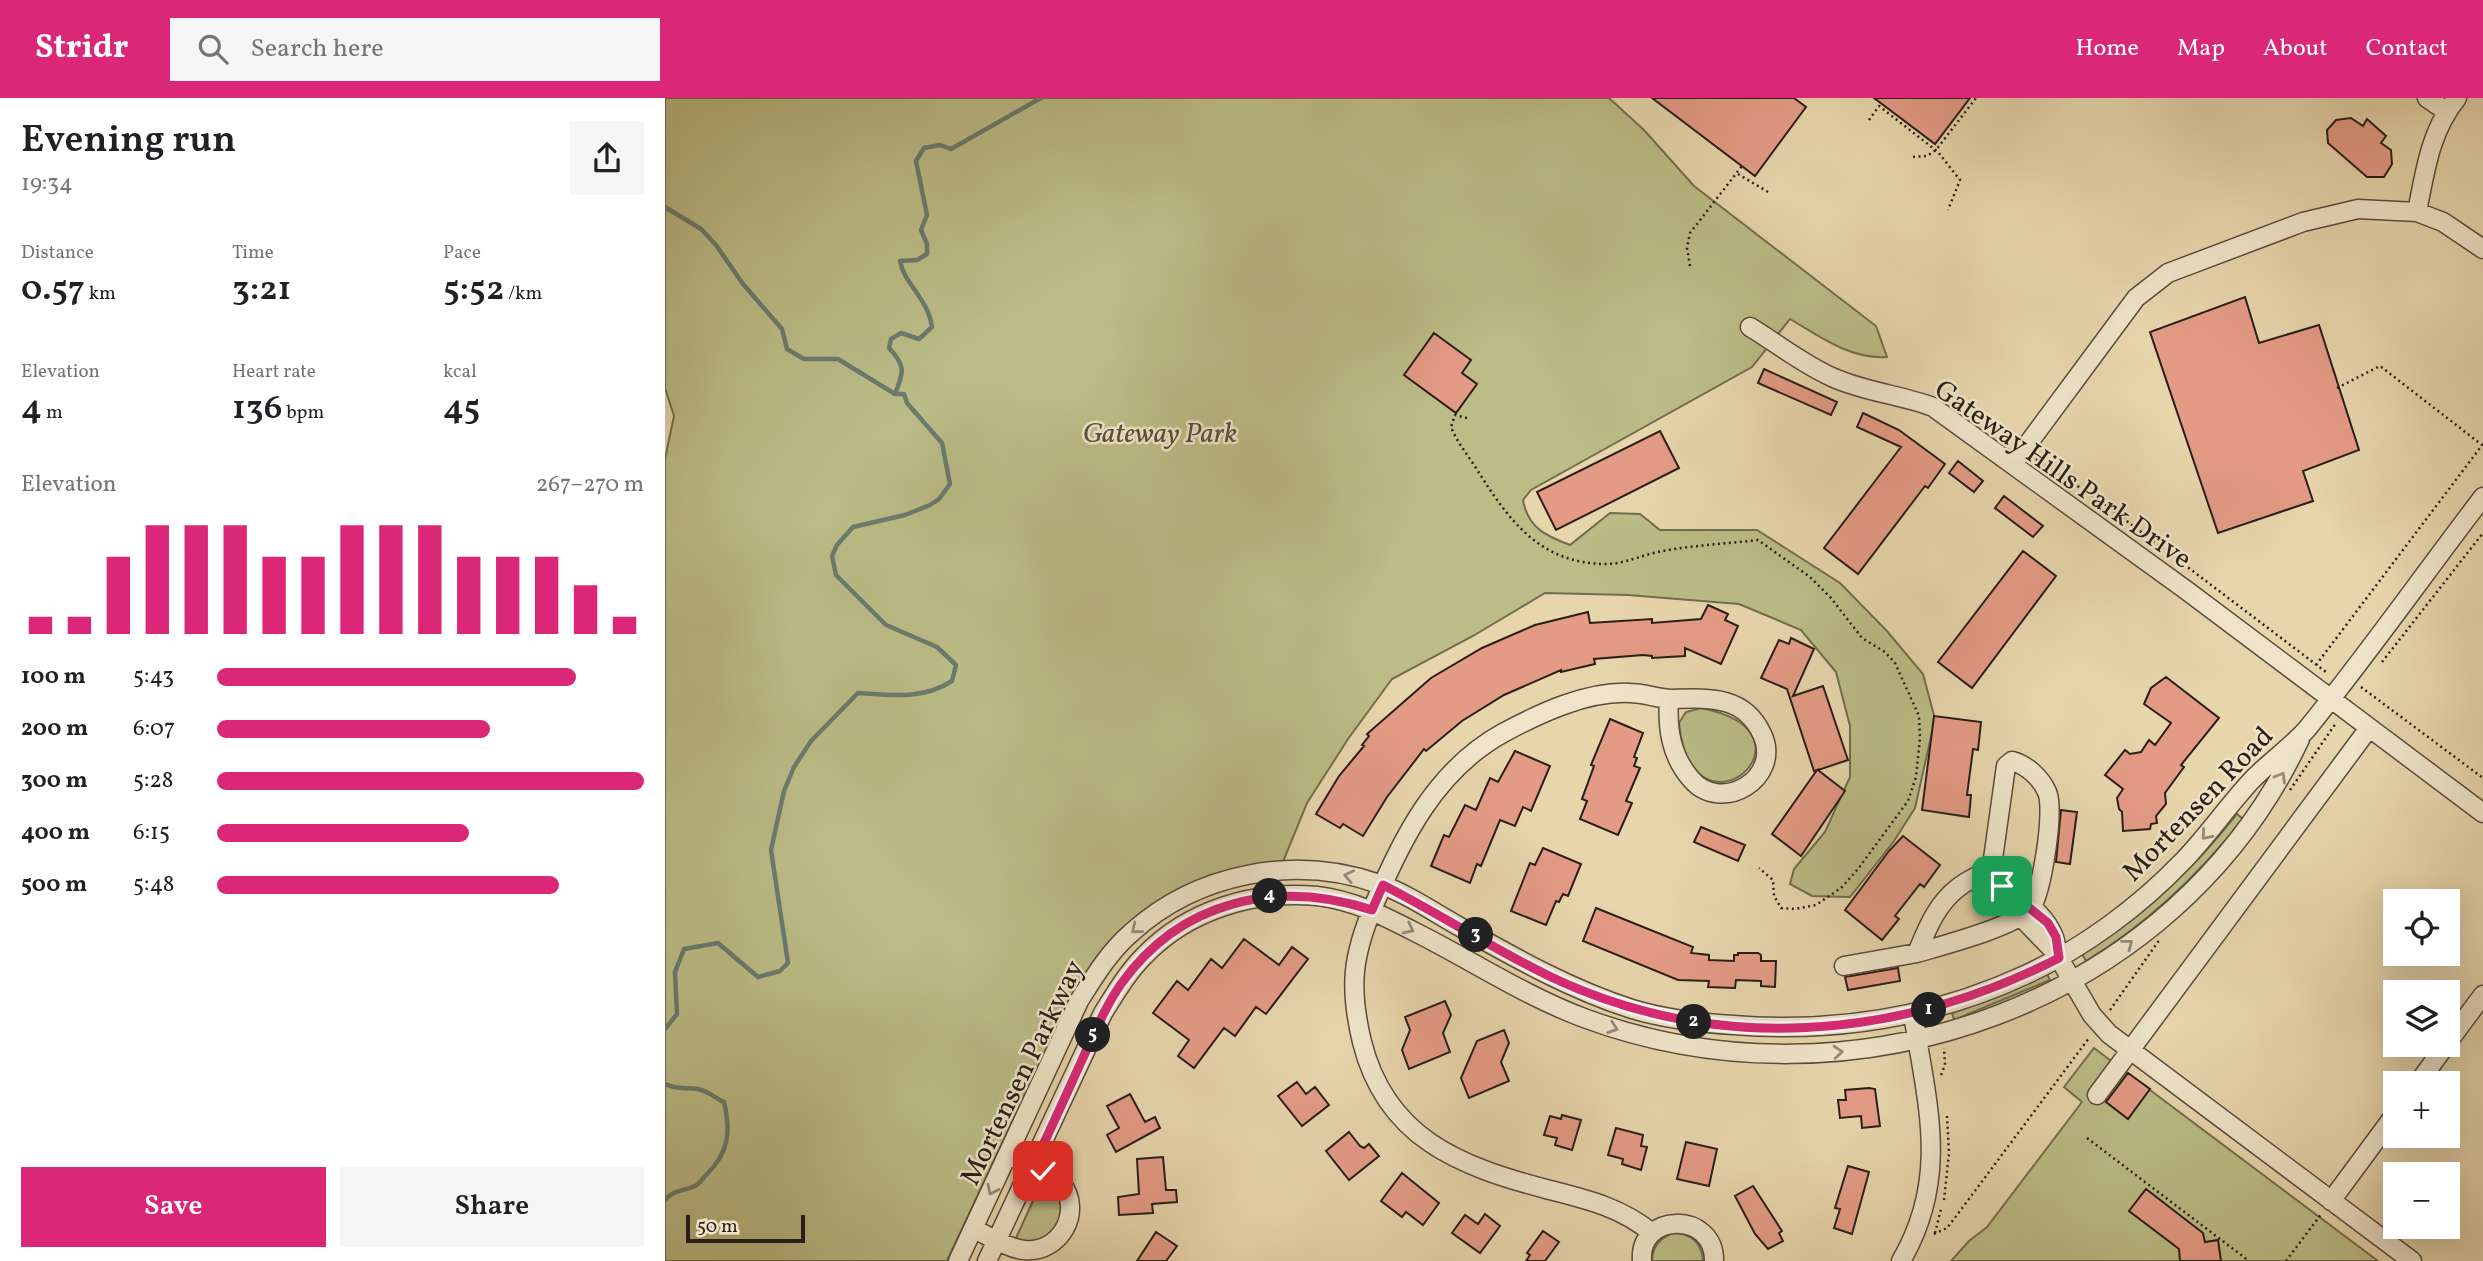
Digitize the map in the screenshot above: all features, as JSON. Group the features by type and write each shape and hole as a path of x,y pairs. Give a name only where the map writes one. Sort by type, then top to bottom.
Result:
{"street":[{"path":"2417,212 2429,149 2451,105 2427,98"},
{"path":"2014,464 2136,299 2168,273 2249,241 2332,214 2358,209 2417,212 2443,222 2483,249"},
{"name":"Gateway Hills Park Drive","path":"1750,327 1810,366 1834,378 1869,390 1903,396 1933,407 2014,464 2483,813"},
{"name":"Mortensen Road","path":"2057,956 2108,925 2153,891 2185,860 2249,783 2303,733 2483,497"},
{"path":"1652,1233 1632,1217 1599,1203 1474,1167 1443,1153 1409,1126 1387,1099 1367,1062 1353,994 1357,945 1400,845 1426,803 1460,765 1498,736 1528,720 1602,695 1628,692 1669,699 1699,696 1720,699 1740,709 1763,735 1766,752 1763,765 1749,786 1727,794 1710,793 1696,785 1682,770 1674,753 1668,717 1669,699"},
{"path":"2097,1095 2369,727"},
{"name":"Mortensen Road","path":"2072,982 2125,947 2207,876 2237,842 2270,796 2303,733"},
{"path":"1845,966 1917,953 1973,936 2025,912 2041,876 2050,808 2048,794 2024,765 2012,761 2006,766 1992,866 1985,880 1958,887 1931,919 1917,953"},
{"name":"Mortensen Parkway","path":"958,1261 1079,1001 1104,962 1130,933 1161,909 1196,890 1227,880 1280,869 1321,870 1383,885 1551,976 1635,1010 1689,1021 1778,1029 1866,1023 1913,1014 1967,998 2025,975 2057,956"},
{"path":"1985,880 1992,895 2048,923 2056,937 2057,956 2099,1025 2413,1261"},
{"name":"Mortensen Parkway","path":"987,1261 1103,1013 1121,985 1144,956 1174,932 1207,912 1262,896 1318,896 1372,910 1580,1017 1629,1034 1703,1049 1781,1055 1870,1049 1917,1041 1972,1025 2072,982"},
{"path":"2460,1026 2483,995"},
{"path":"1902,1261 1929,1193 1932,1168 1931,1130 1913,1014"},
{"path":"2331,1201 2383,1131"},
{"path":"974,1229 1023,1250 1051,1245 1067,1225 1071,1204 1069,1194 1057,1178 1009,1155"},
{"path":"1642,1261 1645,1243 1652,1233 1672,1223 1695,1226 1711,1243 1714,1261"}],"path":[{"path":"1913,158 1927,156 1936,150 1976,98"},
{"path":"1869,120 1880,105 1936,150 1960,180 1948,210"},
{"path":"1690,266 1690,233 1742,166"},
{"path":"1737,173 1768,192"},
{"path":"2316,665 2483,445 2380,366 2337,388"},
{"path":"1467,418 1455,415 1451,427 1457,441 1499,503 1528,538 1536,543 1567,559 1618,564 1661,551 1758,540 1811,577 1862,638 1885,652 1895,663 1919,716 1916,777 1908,802 1858,869 1841,888 1816,905 1795,909 1781,908 1774,896 1773,880 1759,867"},
{"path":"2041,462 2109,507 2326,672"},
{"path":"2378,666 2397,646 2483,533"},
{"path":"2361,687 2483,778"},
{"path":"1934,1234 1947,1228 1957,1215 2099,1025 2158,943 2162,932"},
{"path":"1941,1074 1945,1065 1944,1044"},
{"path":"2087,1138 2249,1261"},
{"path":"2286,1261 2331,1201"}],"green space":[{"name":"Gateway Park","path":"665,98 1609,98 1644,130 1694,186 1876,326 1887,357 1848,351 1790,319 1752,367 1531,490 1523,500 1525,510 1539,530 1570,545 1610,513 1640,514 1660,530 1757,530 1840,583 1886,630 1923,674 1935,719 1915,808 1894,841 1850,897 1812,896 1790,884 1794,869 1825,832 1850,777 1850,726 1836,672 1801,630 1739,604 1628,595 1545,593 1473,636 1392,679 1348,739 1307,803 1280,869 1161,910 1071,996 947,1261 665,1261 665,459 674,416 665,388"},
{"path":"1701,708 1738,721 1754,739 1754,758 1743,773 1726,782 1706,779 1689,760 1679,723 1686,712"},
{"path":"2237,814 2243,819 2171,897 2130,931 2086,961 2082,954 2166,891 2203,854"},
{"path":"2047,974 2050,980 1954,1020 1952,1013 2000,996"},
{"path":"2094,1048 2378,1261 1951,1261 1969,1241 1987,1227 2082,1102 2064,1087"},
{"path":"1043,1179 1055,1189 1061,1200 1059,1224 1042,1240 1029,1242 1016,1238"},
{"path":"1673,1233 1694,1240 1698,1244 1703,1261 1652,1261 1653,1251 1658,1243"}],"building":[{"path":"1652,98 1794,98 1806,107 1755,176"},
{"path":"1874,98 1970,98 1935,144"},
{"path":"2351,118 2363,126 2367,119 2386,136 2381,143 2391,150 2392,164 2384,177 2367,177 2328,143 2327,130 2336,120"},
{"path":"2245,297 2259,343 2319,325 2359,450 2303,471 2313,501 2218,533 2150,332"},
{"path":"1434,333 1471,360 1462,373 1477,384 1456,413 1404,375"},
{"path":"1764,369 1837,402 1831,415 1758,383"},
{"path":"1863,413 1899,430 1945,464 1858,574 1824,548 1901,447 1857,427"},
{"path":"1660,431 1679,468 1556,530 1537,492"},
{"path":"1958,461 1983,481 1974,492 1949,473"},
{"path":"2004,496 2043,526 2033,537 1995,508"},
{"path":"2023,551 2056,576 1972,688 1938,662"},
{"path":"1708,605 1728,614 1725,620 1738,626 1721,664 1685,648 1685,656 1652,658 1643,655 1594,659 1595,664 1561,670 1504,695 1462,721 1426,751 1424,749 1387,797 1363,836 1343,824 1340,828 1316,814 1339,776 1364,746 1362,745 1369,736 1367,734 1431,678 1482,648 1535,625 1588,612 1590,623 1652,619 1652,623 1701,619"},
{"path":"1791,638 1814,649 1793,696 1823,686 1848,760 1818,770 1845,791 1801,856 1772,834 1817,770 1814,771 1787,689 1761,678 1779,640 1789,644"},
{"path":"2166,677 2219,718 2181,765 2184,767 2165,793 2166,804 2156,816 2157,823 2151,824 2150,829 2123,831 2122,812 2117,798 2123,789 2105,775 2125,750 2130,754 2141,752 2149,740 2155,745 2171,723 2144,704 2151,688"},
{"path":"1934,716 1981,722 1978,750 1973,749 1967,795 1971,795 1969,817 1922,810"},
{"path":"1610,719 1643,733 1634,757 1637,758 1634,766 1640,768 1626,801 1632,803 1618,835 1580,819 1587,801 1582,799 1594,766 1591,765"},
{"path":"1515,751 1550,766 1531,811 1523,807 1515,826 1500,820 1481,866 1477,864 1470,883 1431,866 1444,835 1449,837 1465,805 1476,810 1490,778 1498,782"},
{"path":"2061,810 2077,812 2070,864 2056,862"},
{"path":"1701,827 1745,845 1738,861 1694,842"},
{"path":"1903,836 1940,865 1924,887 1920,884 1895,916 1899,919 1882,940 1845,910"},
{"path":"1543,848 1581,864 1568,896 1563,894 1559,902 1556,901 1546,925 1511,911 1530,863 1535,865"},
{"path":"1596,908 1693,947 1691,953 1709,955 1709,960 1734,961 1734,955 1738,953 1758,953 1761,955 1761,961 1776,961 1775,987 1761,986 1761,981 1736,980 1735,988 1708,987 1709,981 1678,980 1583,941"},
{"path":"1244,939 1279,965 1292,947 1308,959 1266,1014 1256,1007 1235,1036 1224,1028 1194,1068 1178,1056 1189,1040 1153,1013 1177,981 1188,990 1211,959 1222,968"},
{"path":"1898,968 1900,981 1848,990 1845,977"},
{"path":"1445,1001 1451,1015 1443,1033 1450,1052 1409,1069 1402,1050 1410,1030 1405,1017"},
{"path":"1504,1030 1509,1043 1501,1062 1509,1081 1469,1098 1461,1078 1477,1041"},
{"path":"2128,1073 2150,1089 2128,1119 2106,1102"},
{"path":"1297,1082 1306,1094 1315,1087 1329,1105 1302,1126 1278,1096"},
{"path":"1875,1089 1880,1126 1862,1128 1861,1116 1840,1118 1838,1100 1846,1100 1845,1090"},
{"path":"1130,1094 1145,1122 1155,1117 1160,1128 1116,1152 1107,1135 1119,1128 1107,1106"},
{"path":"1562,1115 1581,1120 1572,1150 1555,1145 1557,1138 1544,1135 1550,1116 1561,1119"},
{"path":"1616,1128 1643,1135 1641,1146 1647,1147 1641,1170 1622,1164 1623,1159 1608,1155"},
{"path":"1349,1132 1360,1146 1364,1148 1369,1144 1379,1156 1349,1180 1326,1151"},
{"path":"1686,1142 1717,1149 1709,1186 1677,1179"},
{"path":"1163,1157 1166,1190 1176,1190 1177,1202 1152,1204 1153,1213 1119,1215 1118,1197 1139,1194 1137,1159"},
{"path":"1848,1166 1869,1172 1852,1234 1834,1228 1840,1209 1835,1208"},
{"path":"1402,1173 1439,1203 1423,1225 1406,1212 1402,1217 1381,1201"},
{"path":"1753,1186 1782,1231 1779,1233 1783,1241 1768,1249 1755,1234 1735,1196"},
{"path":"2146,1189 2203,1233 2205,1242 2218,1240 2221,1261 2180,1261 2179,1249 2129,1211"},
{"path":"1485,1214 1500,1226 1480,1253 1452,1233 1465,1215 1478,1224"},
{"path":"1543,1231 1559,1242 1545,1261 1526,1261 1530,1255 1527,1253"},
{"path":"1156,1232 1177,1246 1166,1261 1137,1261"}],"waterway":[{"path":"895,394 902,370 899,360 889,348 891,339 901,333 919,339 932,327 926,308 906,277 900,261 917,260 927,254 927,244 921,230 927,215 916,161 924,148 940,145 951,149 1041,98"},
{"path":"665,207 701,229 716,245 743,284 782,329 787,349 804,359 838,359 895,394 904,394 907,403 942,443 950,484 939,499 905,515 853,527 837,545 832,556 836,575 886,625 937,647 956,665 952,681 930,691 907,695 858,693 811,741 794,767 784,791 771,850 788,963 780,971 758,977 718,943 684,949 675,972 677,1014 665,1029"},
{"path":"665,1084 702,1090 724,1102 727,1123 724,1149 714,1166 695,1186 672,1194 665,1200"}],"route":[{"path":"1043,1171 1033,1166 1103,1013 1121,985 1144,956 1174,932 1207,912 1236,903 1262,896 1318,896 1372,910 1383,885 1551,976 1635,1010 1689,1021 1778,1029 1866,1023 1913,1014 1967,998 2059,958 2056,953 2056,937 2048,923 2002,886"}]}
